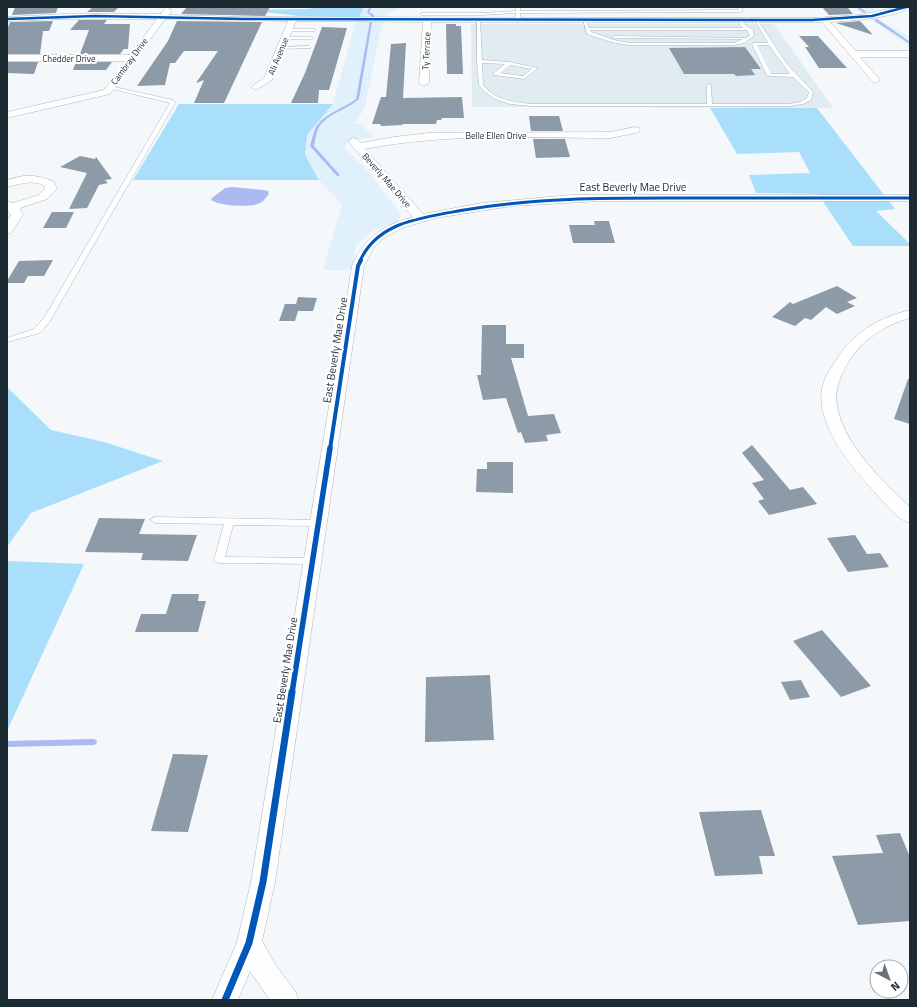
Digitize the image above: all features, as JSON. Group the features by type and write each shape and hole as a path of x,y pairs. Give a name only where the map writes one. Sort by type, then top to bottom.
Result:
{"street":[{"name":"Cambray Drive","path":"7,115 81,102 107,92 131,58 171,7"},
{"path":"7,19 60,17 293,19 424,16 478,19 518,13 584,20 824,20 872,16 906,7"},
{"path":"806,11 812,20"},
{"name":"Ty Terrace","path":"424,16 424,83"},
{"name":"Ali Avenue","path":"256,87 268,80 293,19"},
{"path":"824,20 876,80"},
{"path":"854,54 910,54"},
{"name":"Chedder Drive","path":"7,58 131,58"},
{"name":"Belle Ellen Drive","path":"355,144 429,136 611,135 635,130"},
{"name":"Beverly Mae Drive","path":"355,144 420,218"},
{"path":"7,184 30,179 44,180 50,184 52,189 43,197 10,205"},
{"name":"East Beverly Mae Drive","path":"225,1000 249,943 263,882 358,266 362,253 369,243 392,229 420,218 494,204 562,198 910,198"},
{"path":"7,230 17,215 16,211 10,205"},
{"path":"910,314 881,325 855,342 831,381 829,395 832,413 839,434 855,460 880,488 910,517"},
{"path":"249,943 266,973 286,1000"}],"lane":[{"path":"424,16 518,13 741,11 738,7"},
{"path":"478,19 480,80 484,90 502,100 518,103 789,105 801,103 809,99 811,92 803,82 794,76 757,20"},
{"path":"584,20 589,32 600,37 629,44 734,44 742,42 752,36 749,29 742,25 741,20"},
{"path":"588,29 749,29"},
{"path":"288,30 314,30"},
{"path":"285,38 311,38"},
{"path":"772,44 754,44 769,75 794,76"},
{"path":"281,48 310,47"},
{"path":"480,61 509,63 536,68 524,78 496,74 509,63"},
{"path":"709,85 710,105"},
{"path":"7,340 37,331 46,320 173,103 172,101 163,98 110,88"},
{"path":"155,520 318,523"},
{"path":"229,522 219,560 313,561"}],"shaded area":[{"path":"364,7 403,7 386,14 382,24 365,107 355,124 361,124 374,137 348,141 345,148 368,171 401,214 398,222 373,231 356,245 352,270 323,270 342,204 319,180 305,155 307,135 333,104 355,24"},
{"path":"364,7 359,17 299,16 247,10 304,9"},
{"path":"852,7 874,7 879,9 869,11 880,20 910,37 910,48 901,40"},
{"path":"471,24 774,24 833,108 472,107"},
{"path":"179,104 333,104 307,135 305,155 319,180 133,180"},
{"path":"710,108 817,108 895,209 876,211 910,244 910,246 853,246 818,194 756,193 749,175 810,173 799,152 737,154"},
{"path":"232,187 263,190 268,191 269,194 264,200 255,205 228,205 211,200 225,188"},
{"path":"8,388 51,430 104,442 163,461 31,513 7,547"},
{"path":"7,561 84,564 7,731"}],"building":[{"path":"15,7 58,7 56,13 12,15"},
{"path":"93,7 119,7 114,12 87,12"},
{"path":"187,7 270,7 265,16 181,14"},
{"path":"822,7 848,8 853,14 829,15"},
{"path":"79,20 107,20 104,24 130,24 128,49 124,49 120,54 80,54 89,30 70,30"},
{"path":"53,21 49,31 43,31 40,54 7,54 7,30 10,22"},
{"path":"177,21 262,22 224,103 194,103 204,80 196,83 218,51 184,51 175,63 170,63 165,85 137,86 168,41"},
{"path":"860,21 873,35 836,23"},
{"path":"446,24 456,24 456,26 461,26 463,74 447,74"},
{"path":"322,27 347,28 329,90 319,90 318,103 291,103 305,73"},
{"path":"799,36 818,36 847,68 819,68 805,47 809,47"},
{"path":"406,43 403,98 462,97 464,118 442,118 441,120 437,120 436,124 402,124 403,125 381,126 380,124 372,124 381,97 386,97 391,44"},
{"path":"745,47 761,69 751,69 755,75 736,76 734,74 684,74 669,48"},
{"path":"7,62 38,62 34,74 7,73"},
{"path":"76,62 112,62 106,70 73,70"},
{"path":"529,116 559,116 563,131 531,131"},
{"path":"533,139 565,139 570,157 536,158"},
{"path":"80,156 95,159 96,157 112,179 105,180 108,183 99,185 87,208 69,209 87,173 60,167"},
{"path":"52,212 74,212 66,228 43,228"},
{"path":"594,221 609,221 615,243 573,243 569,225 595,225"},
{"path":"53,260 44,276 28,276 24,283 7,283 19,261"},
{"path":"837,286 857,298 847,302 855,306 837,314 826,307 811,320 805,318 795,326 772,317 790,302 793,304"},
{"path":"298,297 317,298 313,311 298,311 295,321 279,321 285,304 296,304"},
{"path":"482,325 506,325 506,344 524,344 524,358 511,358 528,416 554,414 561,433 546,435 548,441 525,443 521,432 518,433 506,398 483,400 477,375 481,375"},
{"path":"908,379 910,379 910,424 894,419"},
{"path":"752,445 790,490 803,487 817,504 769,515 758,501 764,499 752,483 764,480 742,453"},
{"path":"487,462 513,462 513,493 476,492 477,469 487,469"},
{"path":"99,518 145,519 139,534 197,535 188,561 141,560 143,553 85,552"},
{"path":"855,535 867,554 880,553 889,567 848,572 827,538"},
{"path":"172,594 199,594 198,601 206,601 198,632 135,632 141,614 166,614"},
{"path":"822,630 871,686 841,697 793,641"},
{"path":"490,675 494,740 425,742 426,677"},
{"path":"801,680 810,697 790,700 781,682"},
{"path":"173,754 208,755 188,832 151,831"},
{"path":"761,810 775,856 759,856 763,874 715,876 699,812"},
{"path":"900,833 910,857 910,921 858,925 832,856 883,853 876,835"}],"waterway":[{"path":"371,7 368,12 373,16"},
{"path":"857,7 865,12"},
{"path":"876,20 910,43"},
{"path":"338,175 312,146 317,129 321,122 357,99 371,22"},
{"path":"7,744 94,742"}],"cycle path":[{"path":"7,19 95,16 244,19 812,20 872,16 906,7"},
{"path":"225,1000 249,943 263,882 358,266 370,244 379,236 391,229 421,218 482,207 541,200 630,198 910,198"}]}
